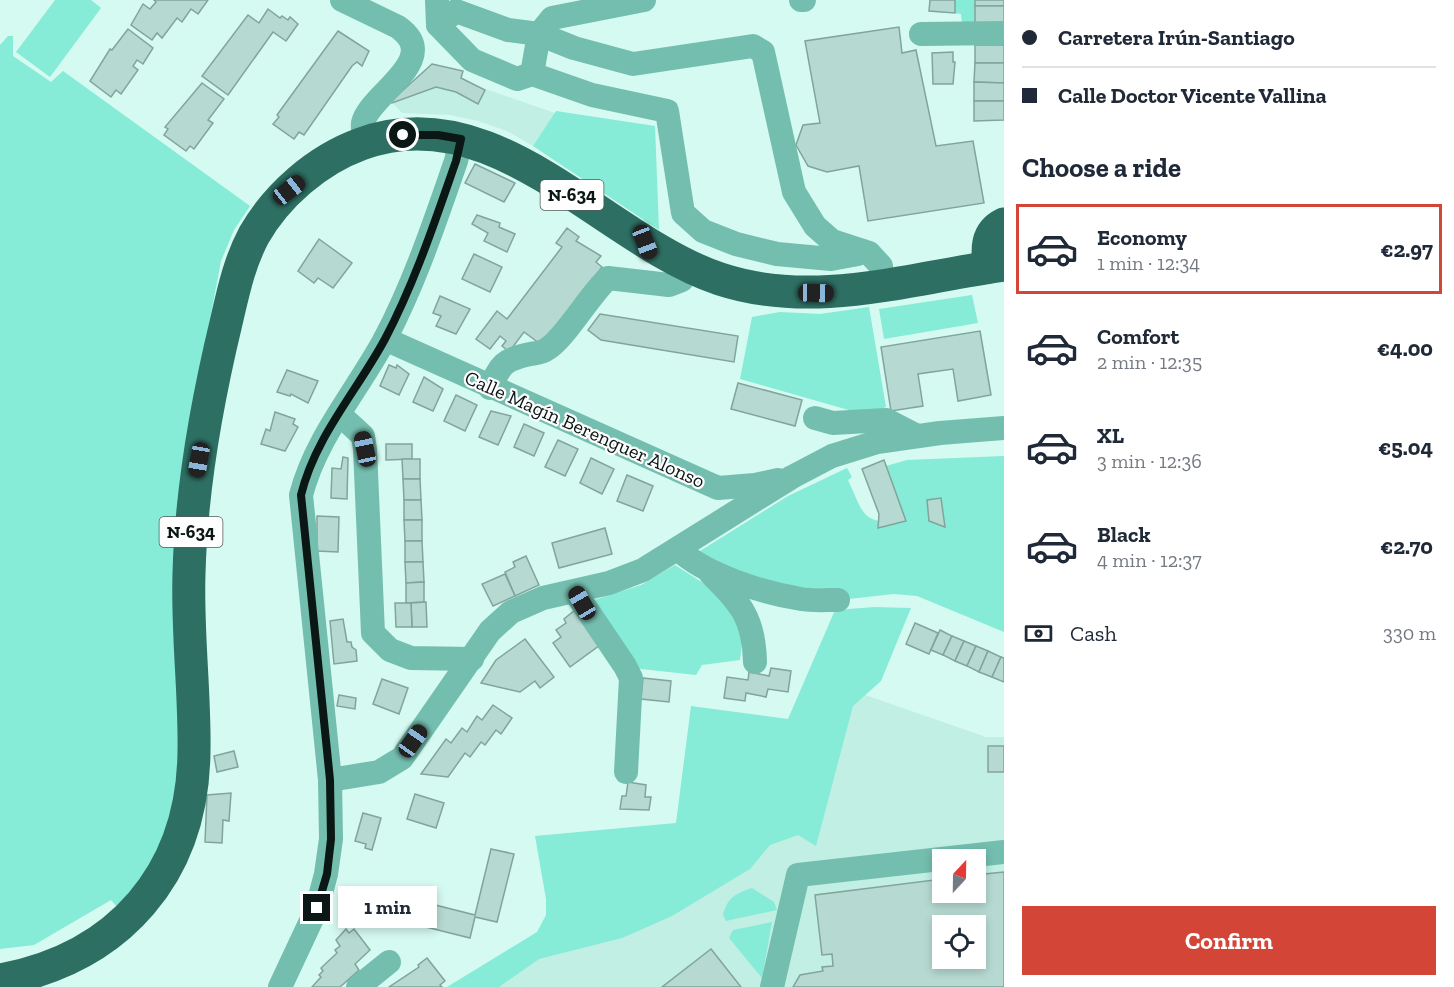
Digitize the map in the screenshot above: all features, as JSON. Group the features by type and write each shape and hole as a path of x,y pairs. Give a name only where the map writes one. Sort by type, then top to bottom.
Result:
{"highway":[{"name":"N-634","path":"0,981 41,971 91,947 119,926 145,901 163,877 176,849 186,812 194,756 189,575 195,483 215,369 239,269 252,238 289,190 324,162 365,142 416,134 461,139 510,158 545,177 645,242 691,267 723,280 766,289 833,293 883,286"},
{"path":"883,286 999,272 987,245 994,229 1004,224"}],"street":[{"path":"342,0 398,27 405,32 411,44 409,62 404,72 370,110 363,123 365,142"},
{"path":"437,0 438,25 472,60 517,79 532,74 592,95 667,111 683,213 702,231 736,244 777,254 831,259 869,253"},
{"path":"532,74 539,34 552,18 644,0"},
{"path":"438,25 456,11 507,30 539,34 574,48 633,63 753,46 763,52 794,192 815,226 832,241 869,253 881,266 883,286"},
{"path":"921,34 1004,33"},
{"path":"280,987 317,908 327,874 331,839 330,780 301,495 315,453 385,339 427,242 456,161 461,139"},
{"path":"645,242 652,260 649,284"},
{"path":"490,388 501,366 511,358 545,351 554,344 592,293 608,278 669,285 682,280 691,267"},
{"name":"Calle Magín Berenguer Alonso","path":"385,339 490,388 718,488 755,485 792,477"},
{"path":"339,414 363,436 373,633 390,650 411,658 472,659"},
{"path":"815,418 833,423 886,420 917,436"},
{"path":"330,780 379,772 402,758 490,631 511,612 543,598 575,592 643,570 792,477 832,456 877,442 917,436 1004,429"},
{"path":"718,488 729,516"},
{"path":"678,549 693,564 802,600 838,600"},
{"path":"708,570 741,604 751,623 755,662"},
{"path":"575,592 631,678 626,772"},
{"path":"772,987 798,875 1004,852"},
{"path":"358,987 389,962"}],"shaded area":[{"path":"432,64 463,71 461,78 480,87 555,113 533,146 507,131 478,121 450,115 402,113 390,100"},
{"path":"848,689 986,737 1004,737 1004,987 469,987"}],"green space":[{"path":"55,0 91,0 101,8 50,77 16,52"},
{"path":"955,0 975,0 975,24 962,24 961,14 955,13"},
{"path":"8,36 13,36 13,56 51,82 63,71 250,206 234,230 221,261 195,398 176,802 151,867 117,907 111,900 34,945 0,949 0,45"},
{"path":"556,111 655,126 659,230 533,146"},
{"path":"972,295 978,323 884,339 879,309"},
{"path":"869,307 886,407 866,415 740,379 752,317 780,312 820,314"},
{"path":"1004,456 1004,632 917,596 894,594 839,600 837,588 820,589 770,581 706,560 700,551 788,496 847,468 852,477 848,480 867,516 880,521 905,521 886,466 907,460"},
{"path":"675,565 728,599 743,636 740,660 702,665 696,675 632,668 588,602 641,585"},
{"path":"875,607 911,608 881,681 853,706 816,846 798,835 770,845 750,869 672,916 622,938 539,959 499,987 447,987 537,932 546,915 546,899 535,836 676,823 691,706 788,719 835,610"},
{"path":"752,888 774,902 777,910 726,921 723,915 730,900 737,894"},
{"path":"772,922 762,978 729,938 733,930"}],"building":[{"path":"154,0 208,0 198,14 191,9 182,22 177,18 162,38 157,33 152,40 131,25 143,4 150,9 156,2"},
{"path":"930,0 955,0 955,13 929,11"},
{"path":"975,0 1004,0 1004,6 975,6"},
{"path":"975,6 1004,6 1004,24 975,24"},
{"path":"268,9 280,18 282,16 288,20 290,17 298,24 286,41 273,32 228,95 202,76 248,15 259,23"},
{"path":"899,27 902,53 916,50 936,146 973,141 984,203 868,221 859,166 827,172 808,166 796,145 803,125 820,123 805,41"},
{"path":"128,29 153,48 143,64 137,60 133,66 138,70 121,94 116,90 111,97 90,81 110,49 112,50"},
{"path":"338,31 369,51 362,66 357,62 352,66 304,135 299,132 294,139 273,124 279,117 277,115"},
{"path":"975,45 1004,45 1004,63 975,63"},
{"path":"953,52 953,62 955,62 953,84 933,84 932,53"},
{"path":"975,63 1004,63 1004,83 974,82"},
{"path":"432,64 463,71 461,78 485,90 478,104 456,92 436,87 390,102"},
{"path":"974,82 1004,83 1004,101 974,101"},
{"path":"202,83 224,99 208,120 213,123 194,149 190,146 186,151 164,135 168,129 165,127"},
{"path":"974,101 1004,101 1004,120 974,121"},
{"path":"475,164 515,183 504,202 465,183"},
{"path":"477,215 500,223 499,227 515,234 507,252 484,241 488,233 472,224"},
{"path":"567,228 579,237 576,241 601,256 596,262 602,267 543,346 524,332 509,352 502,346 506,341 500,336 490,349 476,339 497,311 507,319 562,247 556,243"},
{"path":"319,239 352,263 333,288 318,278 314,283 298,271"},
{"path":"474,254 502,267 490,292 462,279"},
{"path":"440,296 470,309 456,334 436,326 441,316 433,313"},
{"path":"600,314 738,336 734,362 601,340 588,330"},
{"path":"980,331 991,395 958,401 953,369 918,374 923,406 891,411 881,347"},
{"path":"389,365 396,368 397,365 409,374 399,395 380,386"},
{"path":"287,370 318,381 308,403 291,394 290,396 277,392"},
{"path":"424,377 443,389 433,411 413,402"},
{"path":"738,383 802,400 795,426 731,409"},
{"path":"456,395 477,405 465,431 444,421"},
{"path":"491,411 511,416 498,445 479,437"},
{"path":"275,412 295,419 293,424 298,427 285,451 261,444 266,429 270,431"},
{"path":"524,424 544,433 534,456 514,447"},
{"path":"558,440 578,449 565,476 545,467"},
{"path":"386,444 412,444 412,459 386,460"},
{"path":"343,457 348,458 347,499 331,498 332,468 341,469"},
{"path":"591,458 614,469 602,494 580,483"},
{"path":"402,459 420,459 420,479 403,479"},
{"path":"884,460 906,521 878,528 879,514 862,469"},
{"path":"627,475 653,486 643,511 617,501"},
{"path":"403,479 420,479 421,500 404,500"},
{"path":"941,498 945,527 929,521 927,500"},
{"path":"404,500 421,500 422,520 404,520"},
{"path":"317,516 339,517 338,552 317,551"},
{"path":"404,520 422,520 422,541 405,541"},
{"path":"605,528 612,554 559,568 552,543"},
{"path":"405,541 422,541 423,562 405,562"},
{"path":"526,556 539,585 515,596 505,572 515,567 513,562"},
{"path":"405,562 423,562 424,582 406,583"},
{"path":"505,574 515,596 493,606 482,584"},
{"path":"424,582 424,602 406,603 406,583"},
{"path":"426,602 427,627 412,627 411,603"},
{"path":"395,603 411,603 412,627 396,627"},
{"path":"575,610 600,645 570,667 553,643 561,637 556,630 566,623 564,619"},
{"path":"343,619 347,642 351,642 352,647 356,650 357,661 334,664 330,621"},
{"path":"915,623 938,633 929,654 906,644"},
{"path":"940,630 952,636 943,655 931,650"},
{"path":"952,636 964,641 955,661 943,655"},
{"path":"525,639 554,677 540,688 535,681 520,692 481,683 496,660"},
{"path":"964,641 976,646 967,666 955,661"},
{"path":"976,646 988,651 979,672 967,666"},
{"path":"988,651 1001,657 992,677 979,672"},
{"path":"1001,657 1004,658 1004,682 992,677"},
{"path":"771,668 791,671 788,692 768,689 766,697 746,693 745,701 724,698 727,677 748,680 749,672 769,676"},
{"path":"643,678 671,681 669,702 641,699"},
{"path":"382,679 408,688 399,714 373,704"},
{"path":"339,695 356,698 355,709 337,706"},
{"path":"493,705 512,718 501,734 496,730 485,745 481,742 470,757 465,753 448,777 421,774 446,739 451,743 462,728 467,732 477,716 482,720"},
{"path":"988,746 1004,746 1004,772 988,772"},
{"path":"234,751 238,767 217,772 214,756"},
{"path":"628,782 646,785 645,797 651,797 649,810 620,809 622,796 626,796"},
{"path":"231,793 229,821 223,820 222,843 205,842 207,795"},
{"path":"415,794 444,803 436,828 407,819"},
{"path":"363,813 381,818 372,850 365,848 366,844 355,841"},
{"path":"491,849 514,854 497,922 475,917 470,938 358,910 364,887 475,915"},
{"path":"1004,872 1004,987 793,987 800,975 823,971 822,967 833,966 832,954 822,955 815,895 932,880 932,903 986,903 986,874"},
{"path":"346,929 349,933 354,929 370,950 355,964 359,970 340,987 312,987 321,977 319,975 323,971 321,968 337,953 335,950 340,946 336,940"},
{"path":"711,949 741,987 662,987"},
{"path":"427,958 445,981 440,985 442,987 389,987 419,967 418,965"}],"route":[{"path":"317,908 327,874 331,839 330,780 301,495 315,453 385,339 408,291 456,161 461,139 438,135 403,135"}]}
